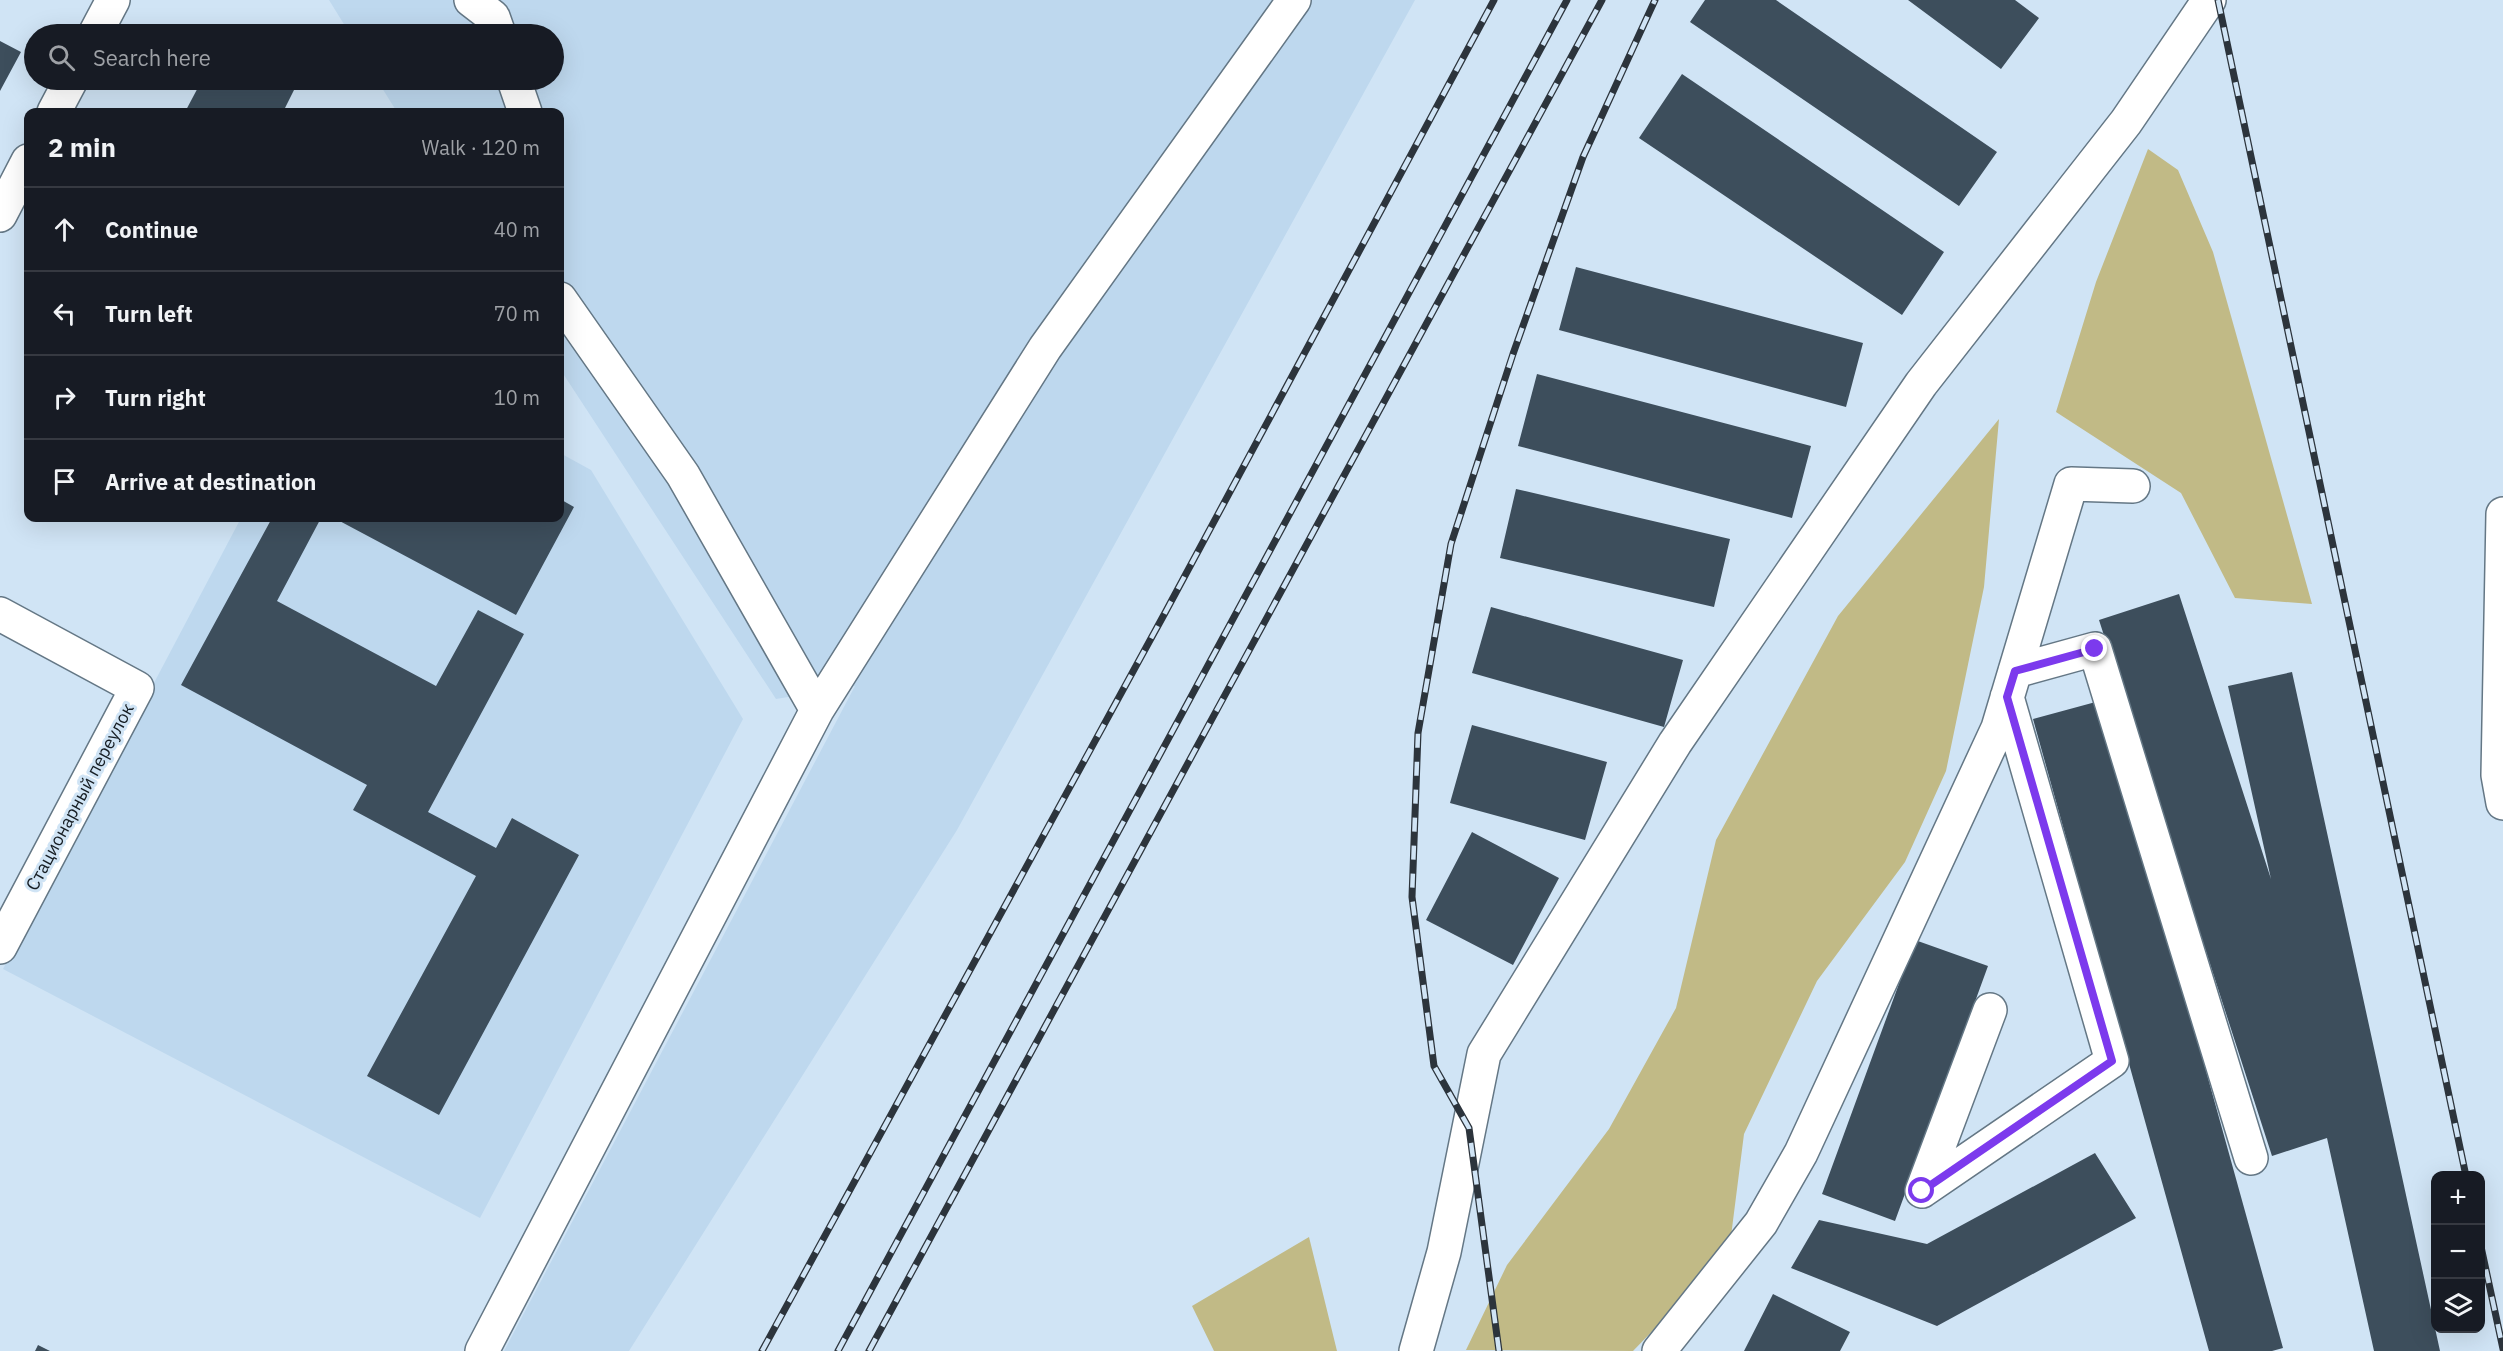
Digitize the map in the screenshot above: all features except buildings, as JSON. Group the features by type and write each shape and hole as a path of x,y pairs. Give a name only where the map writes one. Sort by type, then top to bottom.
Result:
{"street":[{"path":"100,24 113,0"},
{"path":"471,0 493,17 495,24"},
{"path":"482,1351 817,710 1046,348 1294,0"},
{"path":"1416,1351 1444,1252 1484,1054 1675,743 1908,404 2126,122 2209,0"},
{"path":"56,108 66,90"},
{"path":"517,90 524,108"},
{"path":"0,215 24,169"},
{"path":"564,305 683,475 817,710"},
{"path":"1659,1351 1761,1223 1801,1153 1998,728 2071,484 2133,486"},
{"path":"2501,785 2503,514"},
{"name":"Стационарный переулок","path":"0,614 137,687 0,947"},
{"path":"2011,684 2095,649 2251,1158"},
{"path":"1990,1010 1922,1191 2112,1061 2011,684"}],"shaded area":[{"path":"329,0 1415,0 957,830 629,1351 504,1351 855,686 776,699 564,375 564,108 394,108 383,90 564,90 564,24 344,24"},
{"path":"2148,149 2178,170 2213,252 2312,604 2235,598 2181,493 2056,412 2096,282"},
{"path":"1999,419 1984,587 1946,771 1905,862 1817,981 1744,1134 1729,1252 1633,1351 1466,1350 1507,1265 1609,1129 1676,1008 1716,840 1838,616"},
{"path":"564,455 591,470 743,719 480,1218 3,969 239,522 564,522"},
{"path":"1309,1237 1337,1351 1214,1351 1192,1306"}],"railway":[{"path":"762,1351 1166,611 1494,0"},
{"path":"838,1351 1567,0"},
{"path":"869,1351 1602,0"},
{"path":"1499,1351 1469,1128 1434,1066 1412,897 1418,733 1451,544 1513,354 1583,157 1655,0"},
{"path":"2218,0 2465,1171"},
{"path":"2485,1265 2503,1349"}],"route":[{"path":"1922,1191 2112,1061 2007,697 2015,671 2095,649"}]}
